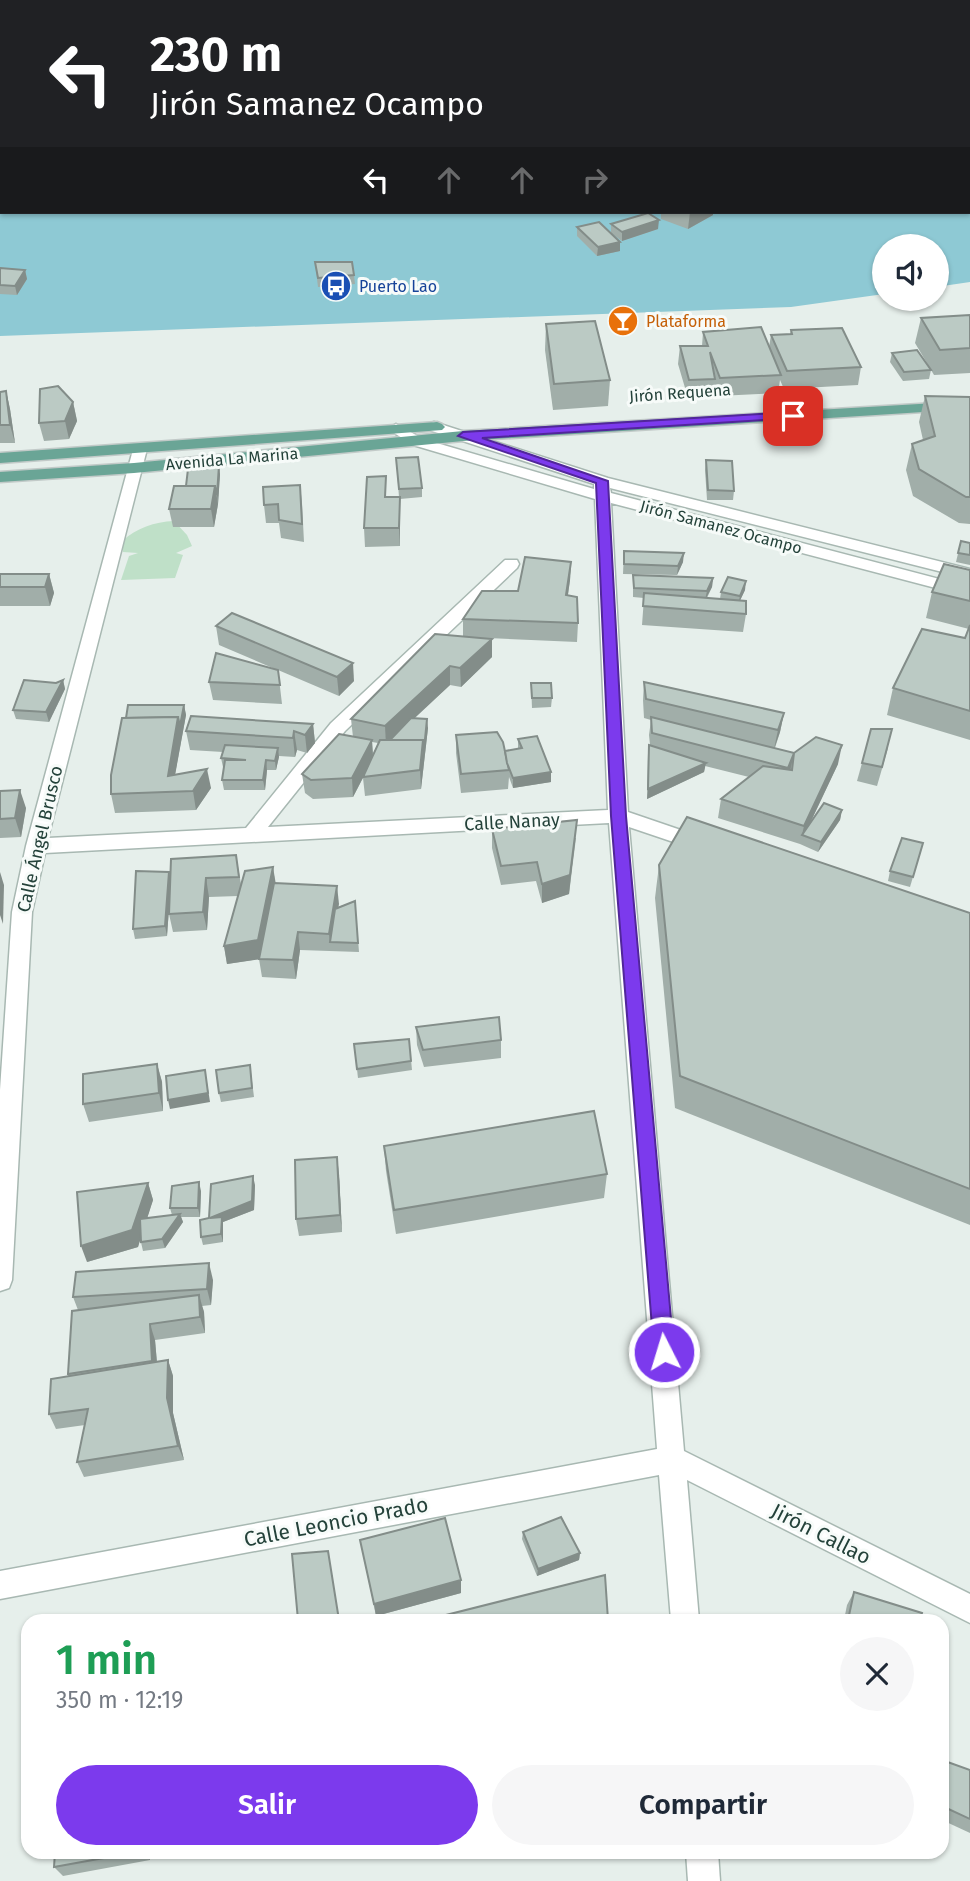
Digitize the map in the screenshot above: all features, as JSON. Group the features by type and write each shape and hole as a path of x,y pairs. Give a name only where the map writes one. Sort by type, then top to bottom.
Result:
{"main road":[{"name":"Jirón Requena","path":"434,427 970,390"},
{"path":"947,392 964,405"},
{"name":"Jirón Requena","path":"463,436 964,405"},
{"name":"Avenida La Marina","path":"0,477 396,429 434,427"},
{"name":"Avenida La Marina","path":"0,458 137,459 418,442 463,436"}],"street":[{"name":"Jirón Samanez Ocampo","path":"434,427 603,489 970,592"},
{"name":"Jirón Samanez Ocampo","path":"396,429 418,442 603,489 970,575"},
{"name":"Calle Ángel Brusco","path":"0,1280 22,912 36,846 137,459"},
{"path":"603,489 618,816 685,1614"},
{"path":"251,835 338,727 511,564"},
{"name":"Calle Nanay","path":"36,846 618,816 722,852"},
{"name":"Calle Leoncio Prado","path":"0,1585 673,1459"},
{"name":"Jirón Callao","path":"673,1459 970,1609"},
{"path":"702,1859 704,1881"}],"green space":[{"path":"174,521 187,535 192,546 176,553 183,555 175,578 121,580 129,556 138,553 123,552 122,541 146,526"}],"water":[{"path":"0,214 970,214 970,282 949,285 949,234 872,234 872,296 791,307 0,336"}],"building":[{"path":"645,214 659,220 622,232 611,224"},
{"path":"599,222 620,242 598,247 577,227"},
{"path":"315,262 352,262 354,275 318,278"},
{"path":"0,268 25,270 15,286 0,285"},
{"path":"970,315 970,348 940,350 921,318"},
{"path":"595,321 610,380 554,384 546,324"},
{"path":"761,327 781,375 720,378 710,352 715,379 689,380 680,346 708,346 703,332"},
{"path":"842,328 861,367 787,371 771,335 792,334 791,330"},
{"path":"917,350 931,370 904,372 892,353"},
{"path":"58,386 73,402 65,421 39,423 40,389"},
{"path":"6,391 10,425 0,425 0,392"},
{"path":"925,396 970,397 970,497 919,469 912,444 935,436"},
{"path":"418,457 422,488 399,489 396,458"},
{"path":"706,460 732,461 734,491 708,490"},
{"path":"219,465 217,495 215,486 186,486 188,469"},
{"path":"386,476 385,497 400,497 399,528 364,528 367,477"},
{"path":"300,485 302,524 279,520 278,504 264,505 263,487"},
{"path":"174,486 215,486 211,509 169,509"},
{"path":"961,541 970,543 970,555 958,553"},
{"path":"624,551 684,553 678,566 624,564"},
{"path":"525,557 571,562 566,595 577,597 578,623 463,619 482,591 518,591"},
{"path":"944,564 970,570 970,601 932,592"},
{"path":"0,574 49,574 45,587 0,587"},
{"path":"633,575 713,578 707,591 634,588"},
{"path":"728,577 746,581 740,596 721,592"},
{"path":"644,593 746,601 746,614 643,606"},
{"path":"232,613 353,663 337,677 216,626"},
{"path":"970,625 970,711 893,688 922,629 965,638"},
{"path":"435,634 492,639 460,668 450,666 385,726 351,719"},
{"path":"216,653 278,670 280,685 209,682"},
{"path":"24,680 56,683 63,680 46,712 13,710"},
{"path":"644,682 784,713 778,730 646,699"},
{"path":"531,683 551,683 552,698 532,698"},
{"path":"128,705 184,705 180,726 178,717 126,718"},
{"path":"191,716 313,724 305,735 294,731 293,738 186,731"},
{"path":"178,717 168,776 207,769 193,791 111,794 111,775 122,718"},
{"path":"651,717 794,753 788,768 652,733"},
{"path":"411,718 427,719 424,749 423,740 390,740"},
{"path":"871,729 892,729 882,767 862,763"},
{"path":"497,732 503,742 509,770 461,774 456,735"},
{"path":"339,734 372,740 352,778 311,780 302,774"},
{"path":"537,736 551,772 513,778 505,751 522,748 518,739"},
{"path":"816,737 842,745 804,826 721,799 763,766 792,770 794,753"},
{"path":"380,740 423,740 420,770 363,777"},
{"path":"225,745 278,748 275,761 266,760 263,780 222,780 225,760 246,760 221,758"},
{"path":"649,745 706,763 648,789"},
{"path":"20,790 15,818 0,819 0,791"},
{"path":"824,803 842,810 821,842 802,835"},
{"path":"687,817 970,913 970,1189 680,1076 659,865"},
{"path":"577,820 570,875 542,884 537,862 501,866 492,829"},
{"path":"902,838 923,843 913,877 890,871"},
{"path":"236,855 239,877 206,878 203,912 169,914 171,859"},
{"path":"273,867 258,940 224,946 245,871"},
{"path":"136,871 169,872 165,926 133,929"},
{"path":"274,883 337,886 329,934 298,932 293,960 259,959"},
{"path":"355,901 358,943 330,942 335,909"},
{"path":"499,1017 501,1040 423,1050 416,1027"},
{"path":"409,1039 411,1061 357,1069 354,1044"},
{"path":"157,1064 159,1093 83,1104 83,1074"},
{"path":"250,1065 252,1088 219,1093 216,1070"},
{"path":"205,1070 208,1093 168,1100 166,1076"},
{"path":"594,1111 607,1174 394,1210 384,1146"},
{"path":"337,1157 340,1215 296,1219 295,1160"},
{"path":"253,1176 252,1201 210,1218 222,1217 221,1234 201,1237 200,1220 209,1218 211,1184"},
{"path":"199,1182 198,1208 170,1208 172,1186"},
{"path":"148,1183 132,1230 81,1246 77,1192"},
{"path":"180,1214 162,1239 141,1242 140,1219"},
{"path":"209,1263 207,1289 73,1297 76,1272"},
{"path":"199,1295 200,1317 150,1324 152,1361 68,1374 72,1311"},
{"path":"168,1360 167,1398 178,1446 77,1462 88,1409 49,1414 51,1379"},
{"path":"561,1517 580,1553 538,1569 523,1532"},
{"path":"445,1518 461,1580 374,1604 360,1540"},
{"path":"328,1551 338,1614 297,1614 292,1554"},
{"path":"605,1575 608,1614 450,1614"},
{"path":"854,1592 922,1613 922,1614 849,1614"},
{"path":"949,1762 970,1770 970,1819 949,1809"},
{"path":"55,1859 98,1859 54,1867"}],"place":[{"name":"Puerto Lao","path":"336,286"},
{"name":"Plataforma","path":"623,321"}],"route":[{"path":"664,1352 618,816 602,481 463,436 793,416"}]}
